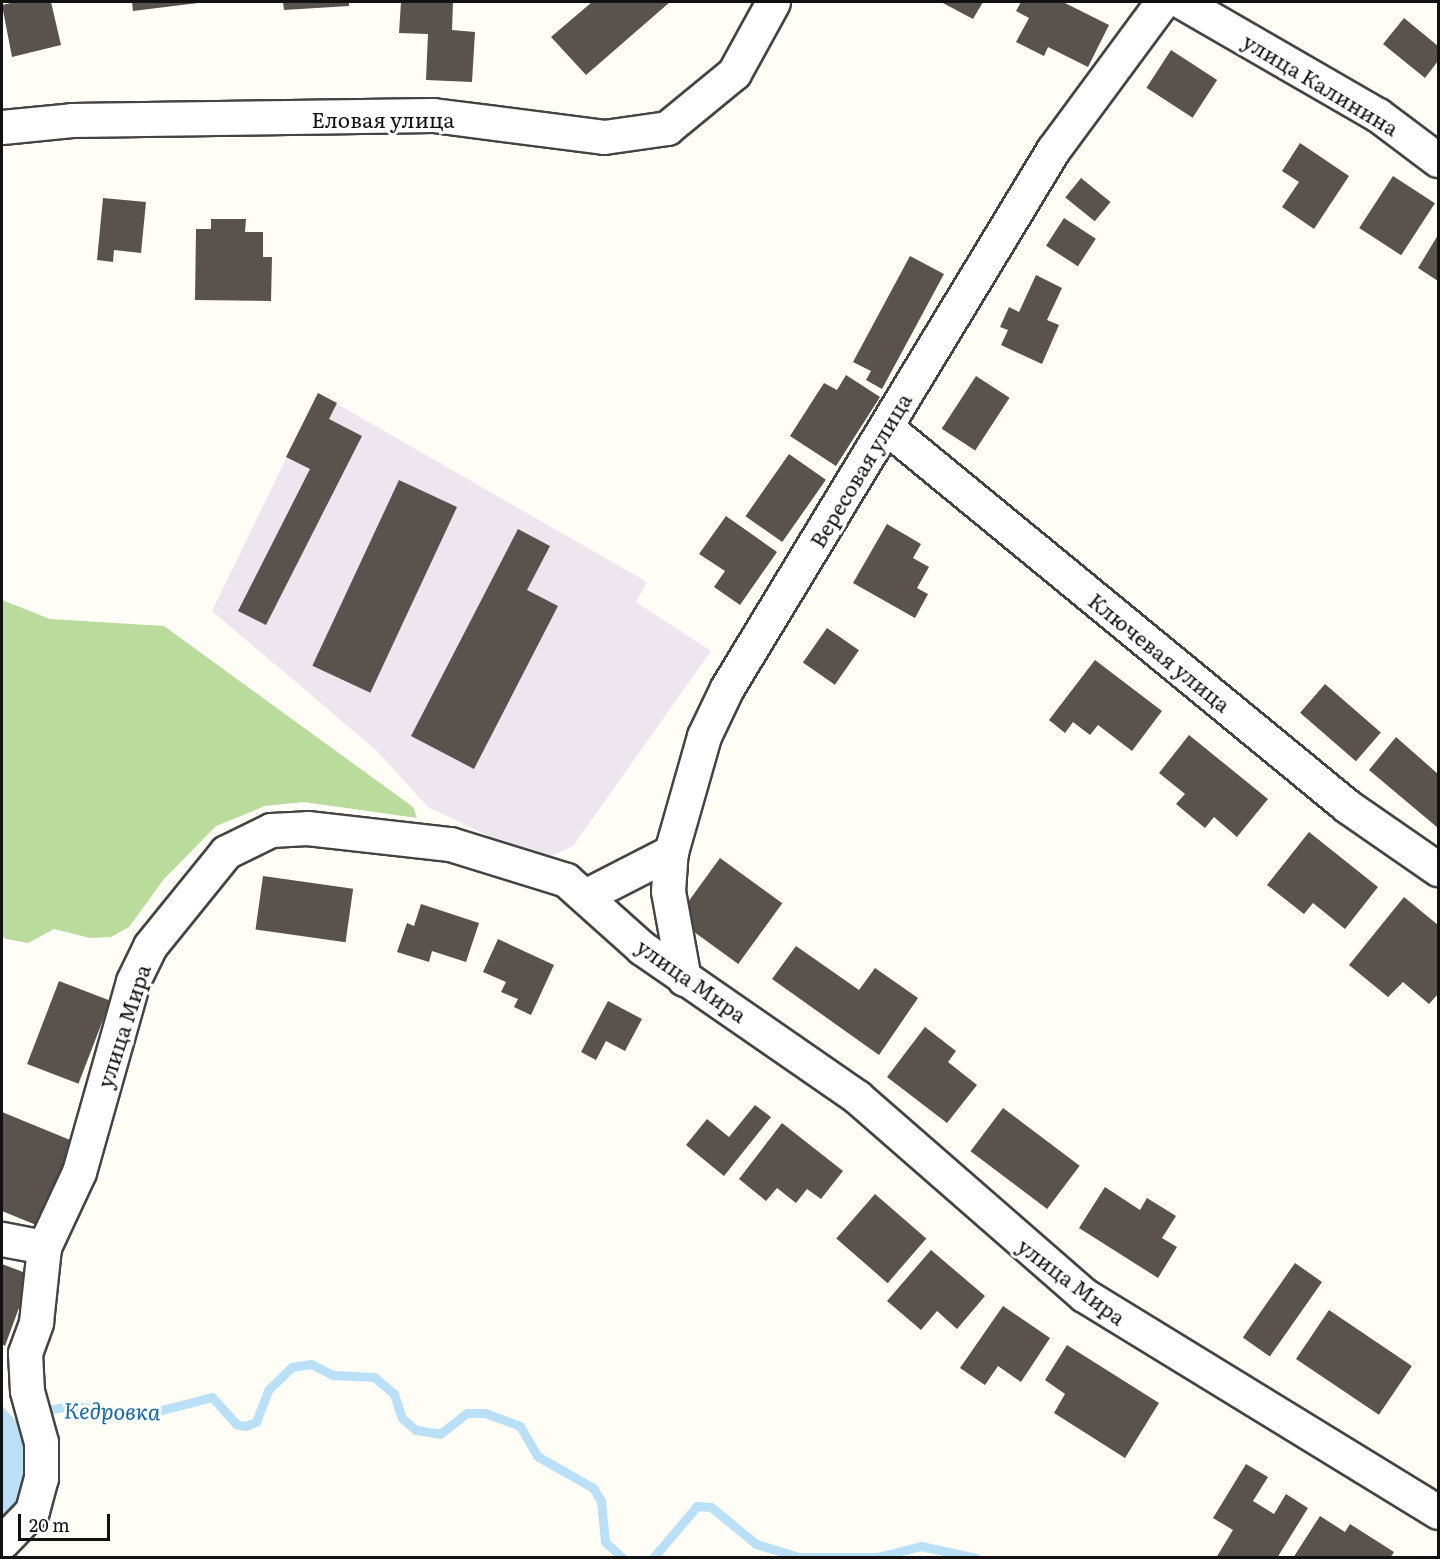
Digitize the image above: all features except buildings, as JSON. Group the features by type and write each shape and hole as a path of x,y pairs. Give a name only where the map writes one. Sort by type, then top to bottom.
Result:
{"street":[{"name":"Еловая улица","path":"2,127 72,120 433,115 604,137 667,128 734,74 772,2"},
{"name":"Вересовая улица","path":"684,979 668,891 671,852 704,736 727,688 1053,150 1162,2"},
{"name":"улица Калинина","path":"1195,5 1378,116 1438,160"},
{"name":"Ключевая улица","path":"886,427 1347,806 1438,869"},
{"name":"улица Мира","path":"2,1542 32,1511 41,1478 41,1442 27,1391 25,1353 36,1322 44,1247 79,1172 133,981 150,946 226,852 271,830 357,832 450,844 566,880 684,979 824,1071 1084,1295 1438,1512"},
{"path":"585,896 671,852"},
{"path":"2,1239 44,1247"}],"shaded area":[{"path":"318,393 647,582 636,602 711,651 573,846 541,861 428,807 376,750 212,611"}],"green space":[{"path":"2,600 50,619 164,626 413,807 417,818 304,802 265,806 216,826 164,879 129,927 111,937 90,938 54,929 28,943 6,939 2,936"}],"water":[{"path":"2,1406 23,1428 28,1469 17,1504 2,1524"}],"waterway":[{"name":"Кедровка","path":"46,1410 71,1406 146,1414 212,1397 236,1424 245,1426 256,1422 268,1390 292,1367 311,1364 333,1375 374,1377 394,1394 402,1418 416,1430 440,1434 467,1413 485,1413 520,1426 537,1456 593,1488 601,1501 605,1542 623,1558"},
{"name":"Кедровка","path":"653,1558 697,1506 711,1507 756,1544 799,1557 877,1557 921,1546 976,1558"}]}
